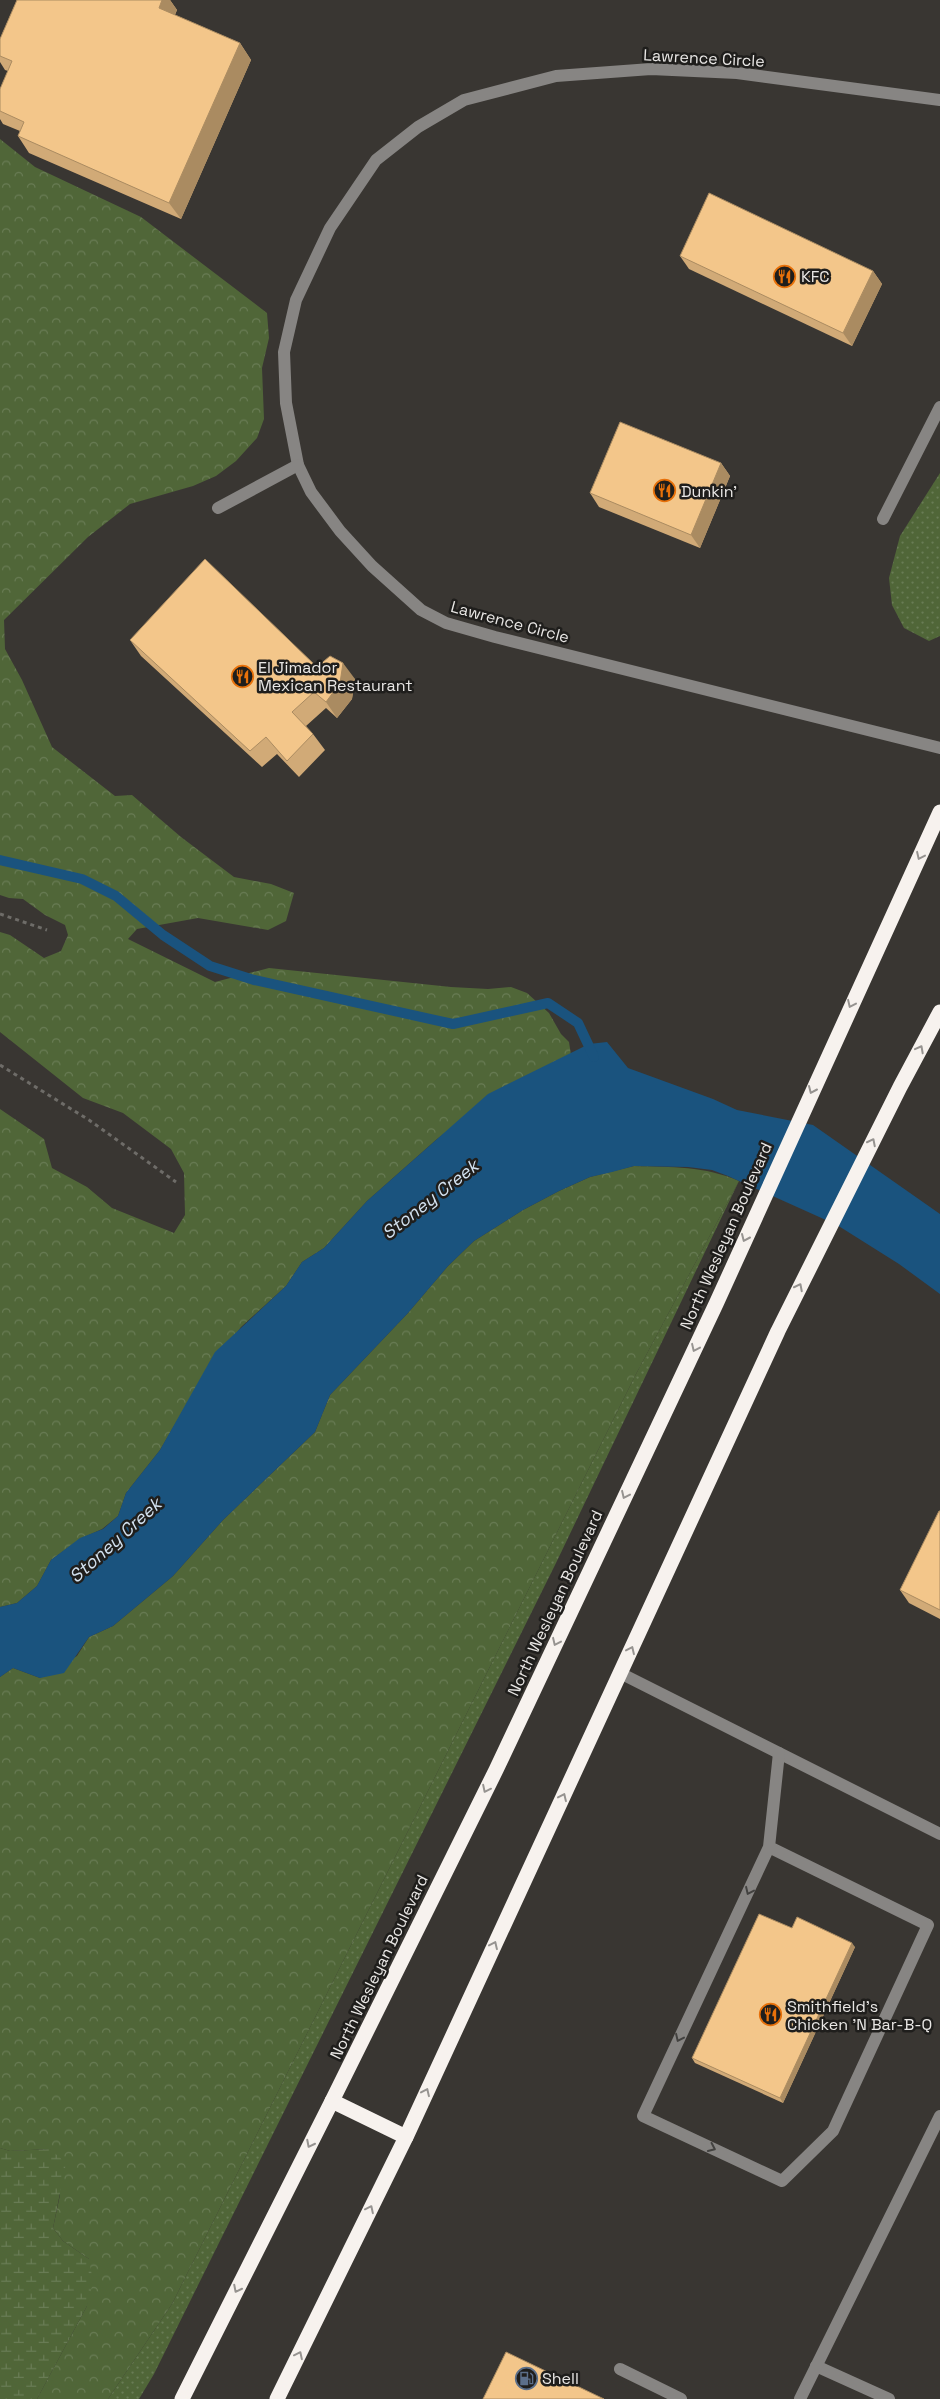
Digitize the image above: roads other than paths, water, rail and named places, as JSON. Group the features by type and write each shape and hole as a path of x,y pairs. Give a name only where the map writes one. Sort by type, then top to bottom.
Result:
{"highway":[{"name":"North Wesleyan Boulevard","path":"182,2399 496,1770 716,1304 832,1045 940,812"},
{"path":"277,2399 406,2137 778,1331 900,1087 940,1012"},
{"path":"332,2101 406,2137"}],"street":[{"name":"Lawrence Circle","path":"940,100 737,73 651,69 556,76 464,100 418,127 376,160 330,228 296,300 284,352 286,403 298,465 311,492 340,531 372,566 421,610 446,623 940,748"},
{"path":"883,519 940,407"},
{"path":"218,508 298,465"},
{"path":"620,1673 940,1834"},
{"path":"769,1847 928,1925 832,2131 782,2181 642,2116 769,1847 779,1753"},
{"path":"800,2399 940,2116"},
{"path":"816,2366 889,2399"},
{"path":"620,2369 682,2399"}],"water":[{"name":"Stoney Creek","path":"607,1042 628,1068 713,1099 737,1110 813,1125 940,1214 940,1294 899,1264 837,1225 712,1170 688,1167 634,1166 590,1177 523,1210 474,1241 448,1266 408,1313 330,1395 315,1432 223,1520 173,1576 113,1626 89,1637 64,1673 40,1678 13,1668 0,1677 0,1607 17,1603 37,1586 51,1560 80,1538 103,1529 118,1516 126,1493 160,1450 215,1352 286,1286 302,1262 324,1248 367,1201 488,1094 589,1044"}],"waterway":[{"path":"0,860 82,879 116,896 163,935 210,966 254,980 453,1024 548,1003 578,1023 594,1057"}],"place":[{"name":"KFC","path":"785,276"},
{"name":"Dunkin'","path":"665,491"},
{"name":"El Jimador Mexican Restaurant","path":"242,676"},
{"name":"Smithfield's Chicken 'N Bar-B-Q","path":"771,2015"},
{"name":"Shell","path":"526,2378"}]}
